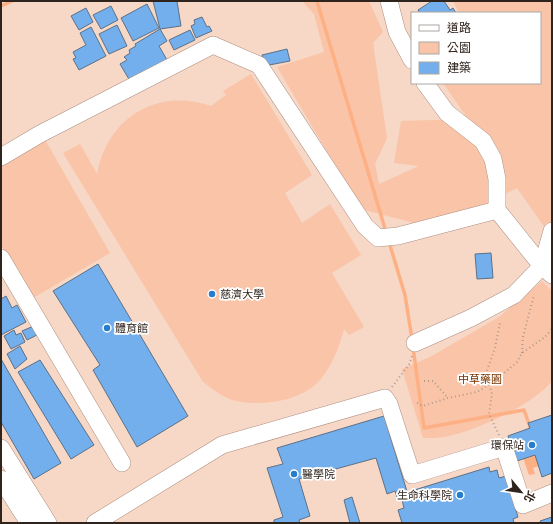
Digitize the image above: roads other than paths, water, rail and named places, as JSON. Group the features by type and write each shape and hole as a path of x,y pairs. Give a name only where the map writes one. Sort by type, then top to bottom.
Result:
{"street":[{"path":"389,1 397,32 411,58"},
{"path":"1,157 40,134 213,45 259,65 365,226 378,238 398,236 497,210"},
{"path":"426,84 447,113 483,141 493,159 497,178 497,210 547,270"},
{"path":"547,270 552,231"},
{"path":"3,265 122,463"},
{"path":"415,343 490,308 514,295 526,282 547,270"},
{"path":"95,523 222,445 385,398 389,404 412,475 504,447 523,505 552,494"},
{"path":"1,448 48,523"},
{"path":"1,479 29,523"}],"waterway":[{"path":"1,6 12,1"},
{"path":"317,1 386,232"},
{"path":"389,242 405,295 412,339"},
{"path":"413,347 424,428 524,410 530,427"}],"place":[{"name":"慈濟大學","path":"212,294"},
{"name":"體育館","path":"107,328"},
{"name":"環保站","path":"532,445"},
{"name":"醫學院","path":"294,474"},
{"name":"生命科學院","path":"460,495"}],"park label":[{"name":"中草藥園","path":"480,379"}]}
